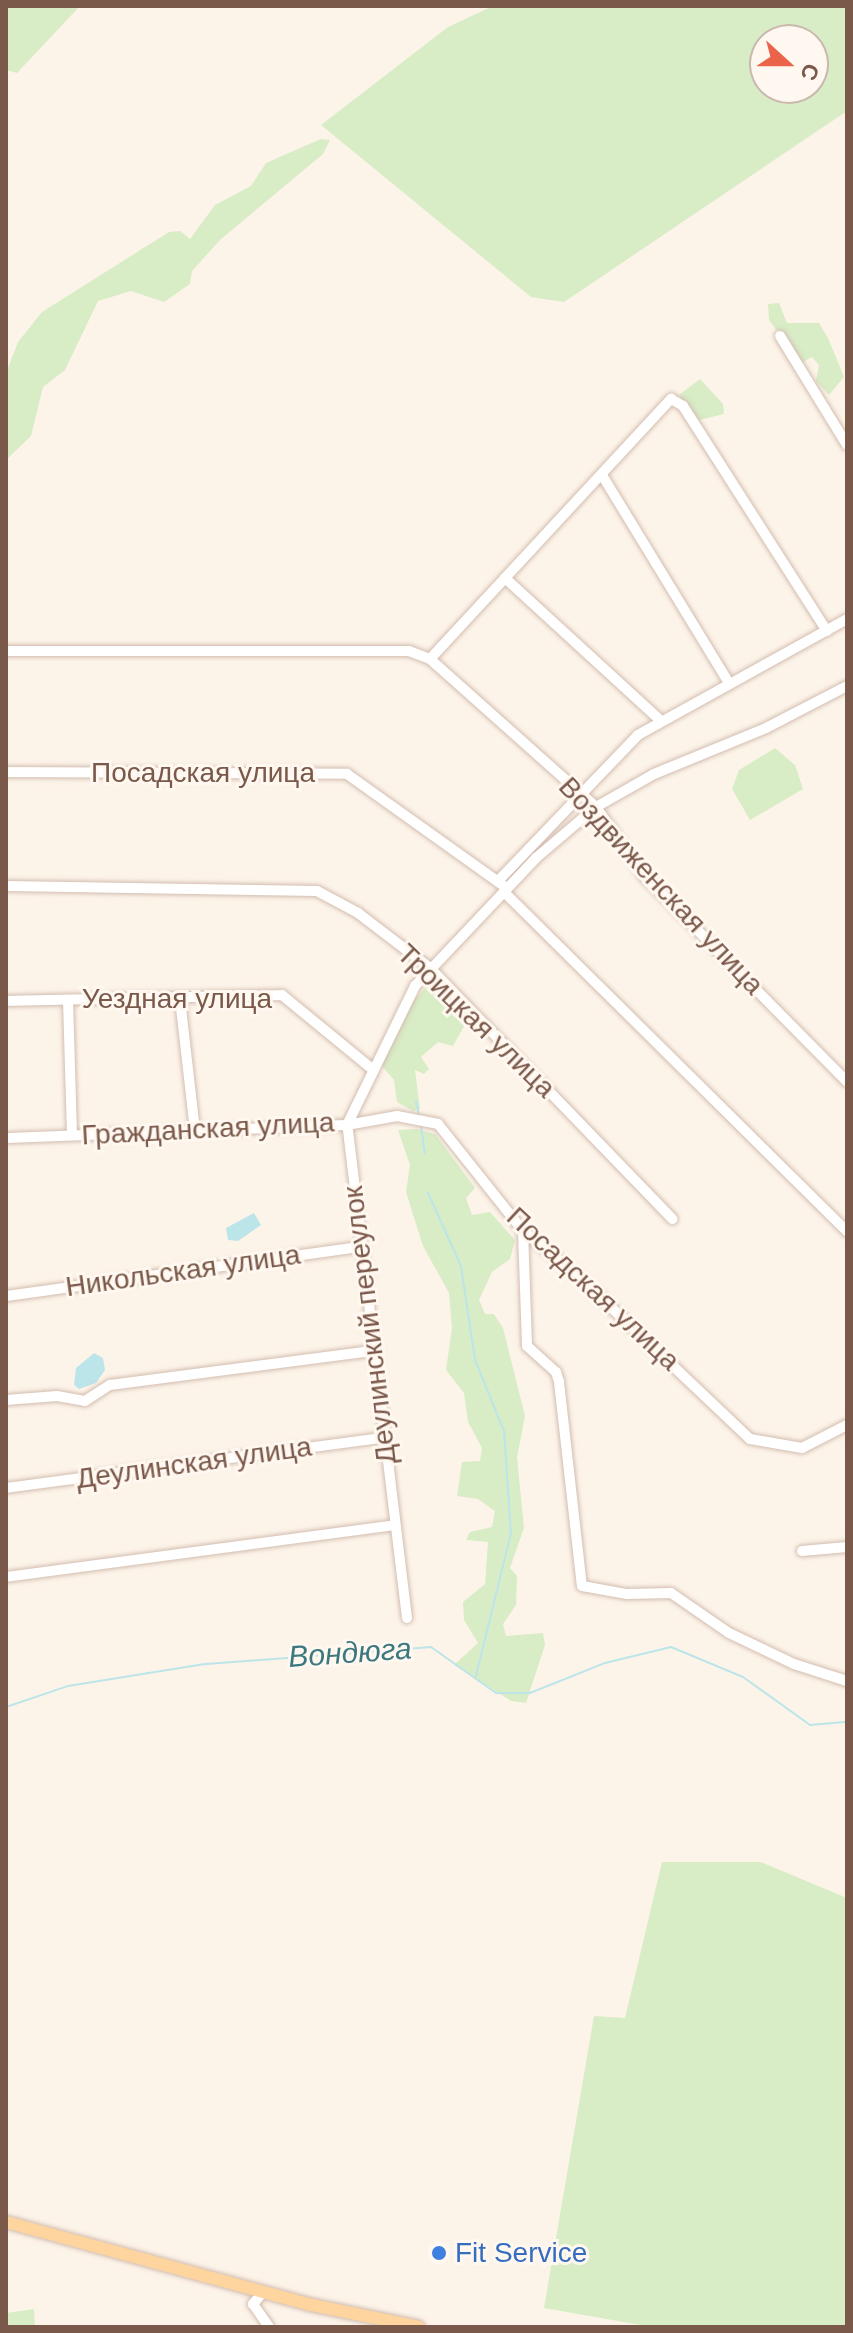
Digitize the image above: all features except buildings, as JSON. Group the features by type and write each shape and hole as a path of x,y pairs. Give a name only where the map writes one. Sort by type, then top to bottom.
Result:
{"main road":[{"path":"6,2222 263,2292 419,2327"}],"street":[{"path":"780,336 847,445"},
{"path":"6,651 409,651 430,659 671,399 683,406 708,442 827,631"},
{"path":"602,475 729,683"},
{"path":"505,578 661,721"},
{"path":"503,887 580,793 638,735 847,619"},
{"name":"Воздвиженская улица","path":"430,659 596,807 644,876 847,1082"},
{"name":"Гражданская улица","path":"6,1138 347,1125 402,1007 430,968 503,887 596,807 654,774 846,691"},
{"name":"Посадская улица","path":"6,772 347,774 503,887 847,1232"},
{"name":"Троицкая улица","path":"6,886 317,891 358,913 430,968 672,1219"},
{"name":"Уездная улица","path":"6,1001 282,995 372,1069"},
{"path":"180,999 195,1131"},
{"path":"68,1000 72,1135"},
{"name":"Посадская улица","path":"347,1125 397,1116 438,1124 523,1231 576,1274 750,1439 802,1448 847,1425"},
{"name":"Деулинский переулок","path":"347,1125 372,1351 407,1618"},
{"path":"523,1231 527,1346 556,1372 559,1382 582,1586 627,1594 671,1593 729,1633 794,1664 847,1681"},
{"name":"Никольская улица","path":"6,1296 360,1247"},
{"path":"6,1400 57,1396 85,1401 110,1385 372,1351"},
{"name":"Деулинская улица","path":"6,1488 383,1438"},
{"path":"6,1577 394,1525"},
{"path":"802,1551 847,1547"},
{"path":"244,2287 269,2327"},
{"path":"253,2304 263,2292"}],"green space":[{"path":"6,6 80,6 17,73 6,70"},
{"path":"493,6 847,6 847,111 564,302 531,297 321,125 448,27"},
{"path":"321,139 330,140 323,154 220,240 192,271 190,284 164,302 131,291 98,301 65,370 43,387 31,436 6,460 6,373 18,342 42,312 169,232 180,231 190,239 215,205 251,186 266,163"},
{"path":"779,303 787,323 819,323 828,338 844,377 829,395 816,381 819,365 812,357 801,363 769,320 768,304"},
{"path":"700,379 723,404 724,414 699,420 681,400 679,395"},
{"path":"775,748 795,765 803,789 750,820 732,789 739,770"},
{"path":"435,978 468,1019 453,1046 438,1042 421,1057 429,1069 424,1074 415,1070 420,1109 413,1111 397,1102 394,1080 382,1066 384,1054 410,1004"},
{"path":"417,1129 435,1134 475,1188 466,1198 472,1215 490,1212 515,1240 510,1259 492,1272 479,1300 485,1314 494,1314 503,1328 525,1416 517,1457 524,1528 510,1568 517,1576 516,1605 503,1624 506,1636 543,1633 545,1645 526,1703 511,1701 454,1665 478,1643 464,1620 463,1602 485,1584 488,1542 466,1540 470,1532 492,1527 495,1511 478,1499 457,1496 462,1462 480,1461 482,1448 468,1422 464,1393 446,1370 452,1328 449,1293 423,1246 406,1192 410,1165 398,1130"},
{"path":"662,1862 761,1862 847,1898 847,2327 652,2327 544,2308 594,2016 625,2018"},
{"path":"34,2309 35,2327 6,2327 6,2313"}],"water":[{"path":"254,1213 261,1225 238,1241 228,1240 226,1228"},
{"path":"94,1353 103,1358 105,1370 96,1383 79,1389 74,1385 76,1368"}],"waterway":[{"path":"416,1101 419,1116"},
{"path":"421,1126 425,1153"},
{"path":"428,1193 461,1266 475,1360 504,1431 511,1533 476,1676"},
{"name":"Вондюга","path":"6,1707 68,1686 206,1664 431,1647 496,1693 530,1693 605,1663 671,1647 743,1677 810,1725 847,1722"}],"place":[{"name":"Fit Service","path":"439,2253"}]}
